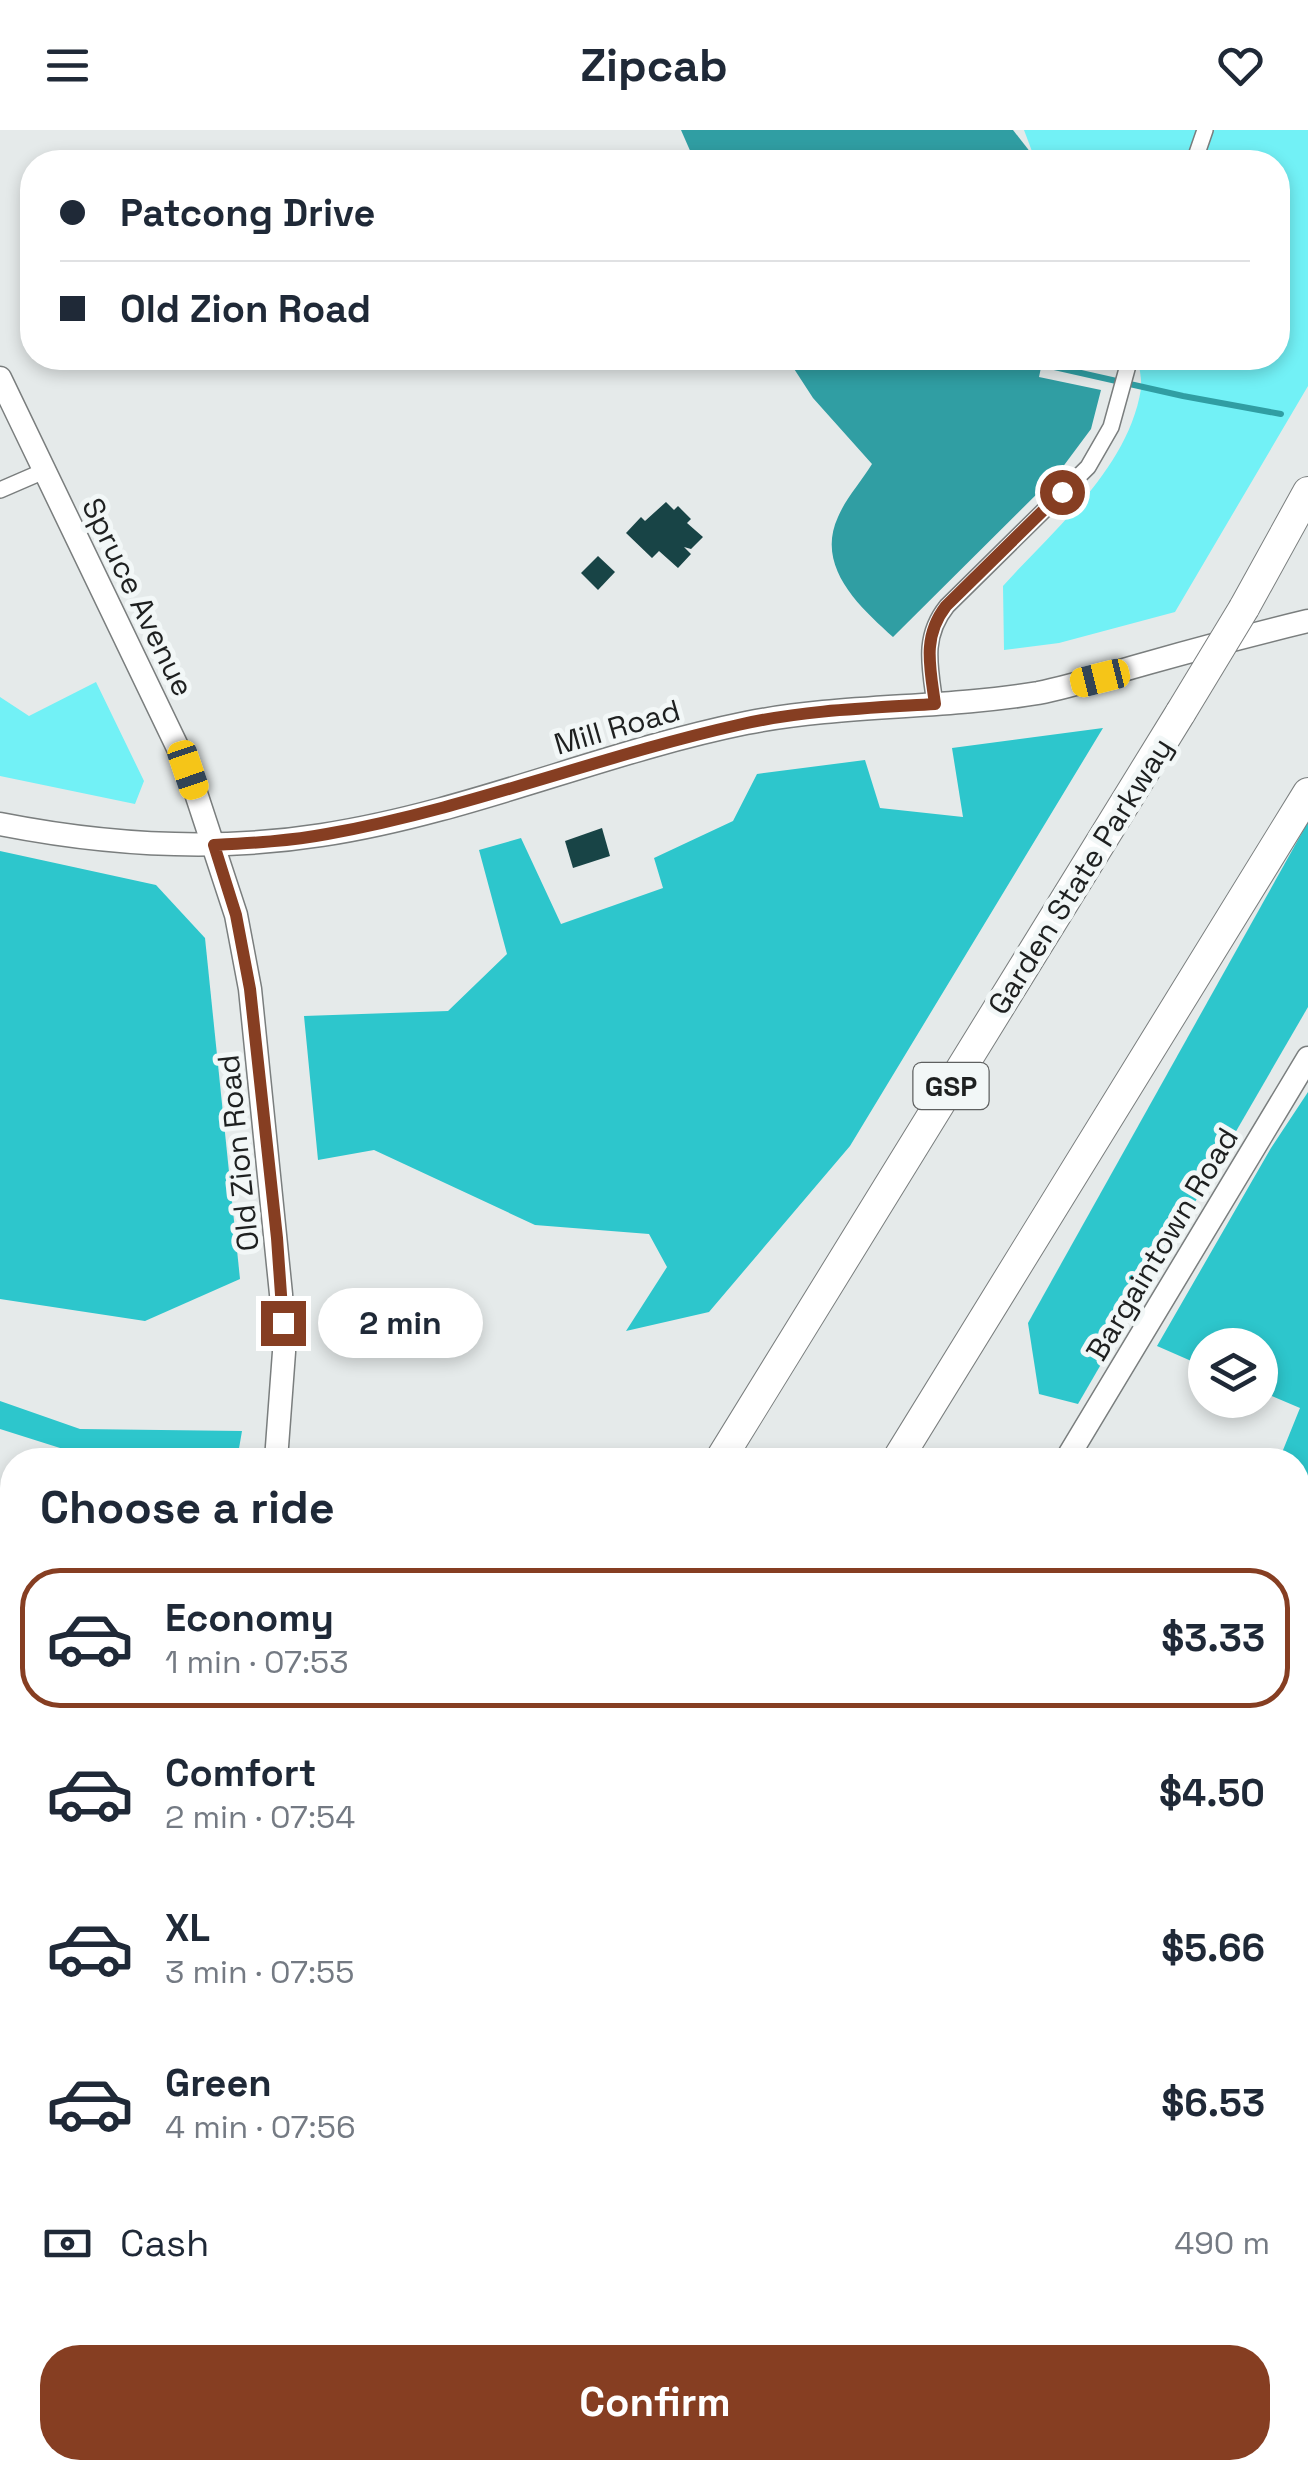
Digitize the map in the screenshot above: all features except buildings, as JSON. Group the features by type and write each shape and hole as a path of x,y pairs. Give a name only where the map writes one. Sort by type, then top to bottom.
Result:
{"highway":[{"name":"Garden State Parkway","path":"727,1448 1181,712 1308,492"},
{"path":"904,1448 1308,793"}],"street":[{"path":"935,704 928,654 934,624 946,606 1088,467 1112,427 1127,370"},
{"name":"Spruce Avenue","path":"0,378 188,770 214,845"},
{"path":"0,490 44,471"},
{"name":"Mill Road","path":"0,824 102,841 214,845 290,840 489,796 742,724 837,710 1041,692 1308,620"},
{"name":"Old Zion Road","path":"214,845 247,967 277,1238 284,1352 277,1448"},
{"name":"Bargaintown Road","path":"1073,1448 1308,1058"}],"shaded area":[{"path":"681,130 1013,130 1029,150 690,150"},
{"path":"1024,130 1308,130 1308,386 1175,612 1059,643 1004,650 1003,586 1066,520 1121,446 1141,389 1140,370 1290,370 1290,150 1032,150"},
{"path":"795,370 1040,370 1039,377 1101,390 1091,429 1059,472 893,637 844,584 832,553 838,517 872,464 813,398"},
{"path":"96,682 144,781 135,804 0,776 0,697 29,716"},
{"path":"1103,728 850,1146 709,1312 626,1331 667,1267 649,1234 535,1225 374,1150 318,1160 304,1016 448,1011 507,954 479,850 521,838 561,924 663,888 654,858 733,821 757,774 865,760 880,808 963,817 952,748"},
{"path":"1308,822 1308,1007 1078,1404 1039,1394 1028,1323"},
{"path":"0,851 156,885 205,938 240,1279 145,1321 0,1299"},
{"path":"1308,1092 1308,1448 1284,1448 1300,1408 1278,1399 1278,1328 1188,1328 1188,1360 1157,1346 1271,1148"},
{"path":"0,1401 80,1429 242,1431 239,1448 60,1448 0,1429"}],"waterway":[{"path":"1068,370 1281,414"}],"route":[{"path":"283,1323 247,967 214,845 273,842 371,825 489,796 742,724 837,710 935,704 928,654 934,624 946,606 1062,492"}]}
